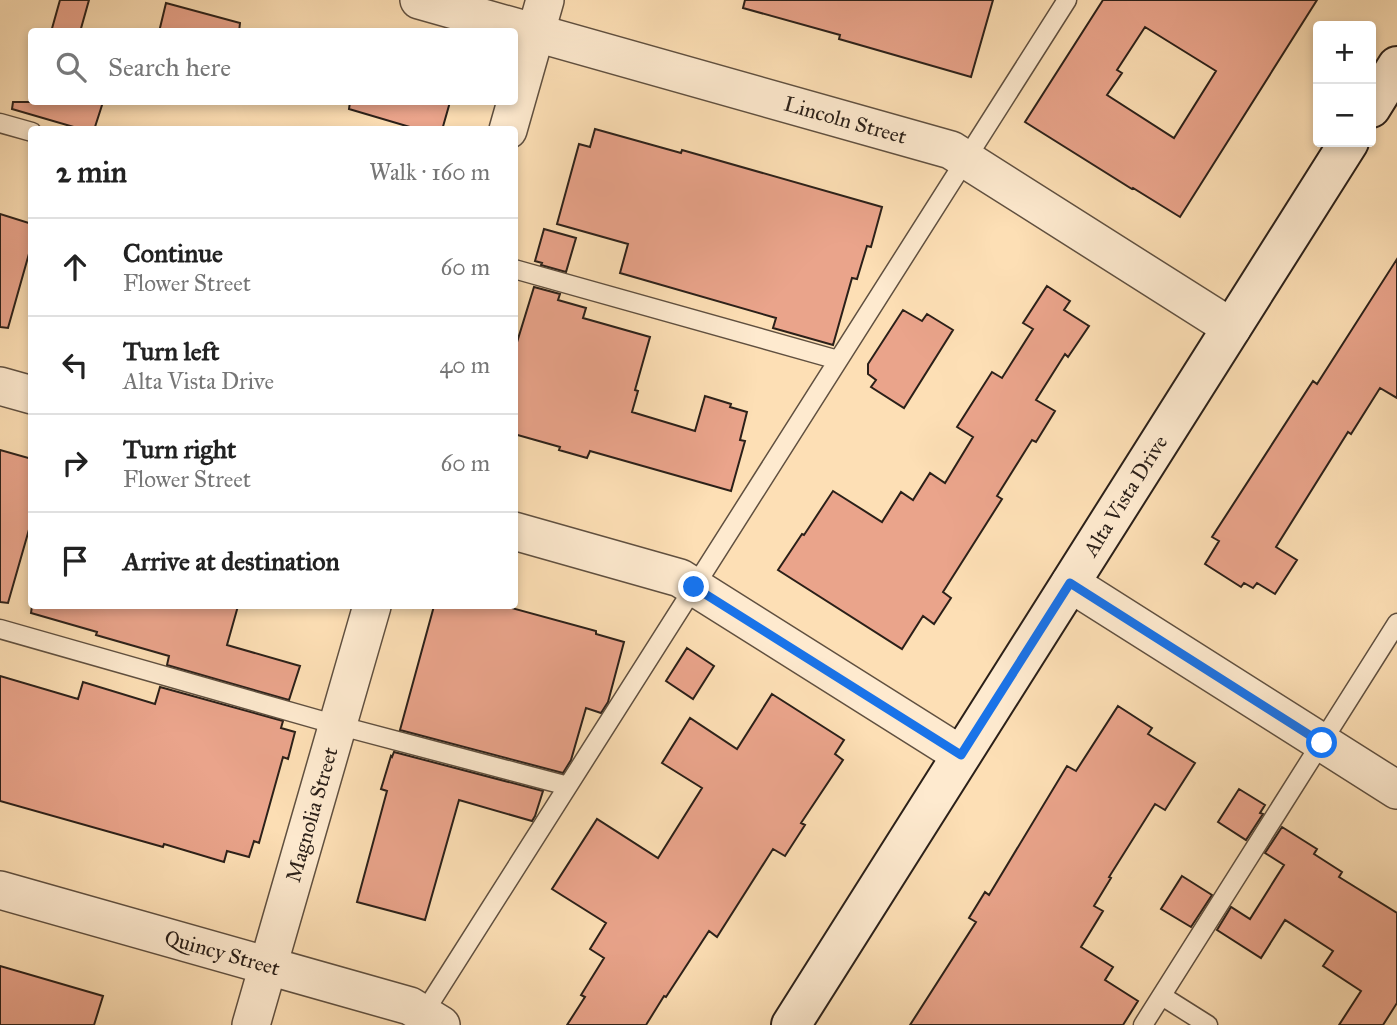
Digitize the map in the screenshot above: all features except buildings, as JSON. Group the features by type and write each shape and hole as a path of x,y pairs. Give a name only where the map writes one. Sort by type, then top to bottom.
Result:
{"street":[{"name":"Lincoln Street","path":"419,0 541,17 951,150 1231,328"},
{"path":"518,96 541,17"},
{"path":"1376,101 1396,72"},
{"path":"509,126 515,105"},
{"name":"Alta Vista Drive","path":"791,1025 1346,147"},
{"path":"0,386 28,394"},
{"path":"518,532 680,578 961,755"},
{"path":"1070,583 1397,790"},
{"name":"Magnolia Street","path":"251,1025 371,609"},
{"name":"Quincy Street","path":"0,890 410,1006 427,1021"}],"lane":[{"path":"427,1021 568,786 1067,0"},
{"path":"0,123 28,131"},
{"path":"518,270 838,360"},
{"path":"1143,1025 1397,622"},
{"path":"0,629 337,726 568,786"},
{"path":"1162,996 1208,1025"}],"route":[{"path":"694,587 961,755 1070,583 1322,743"}]}
